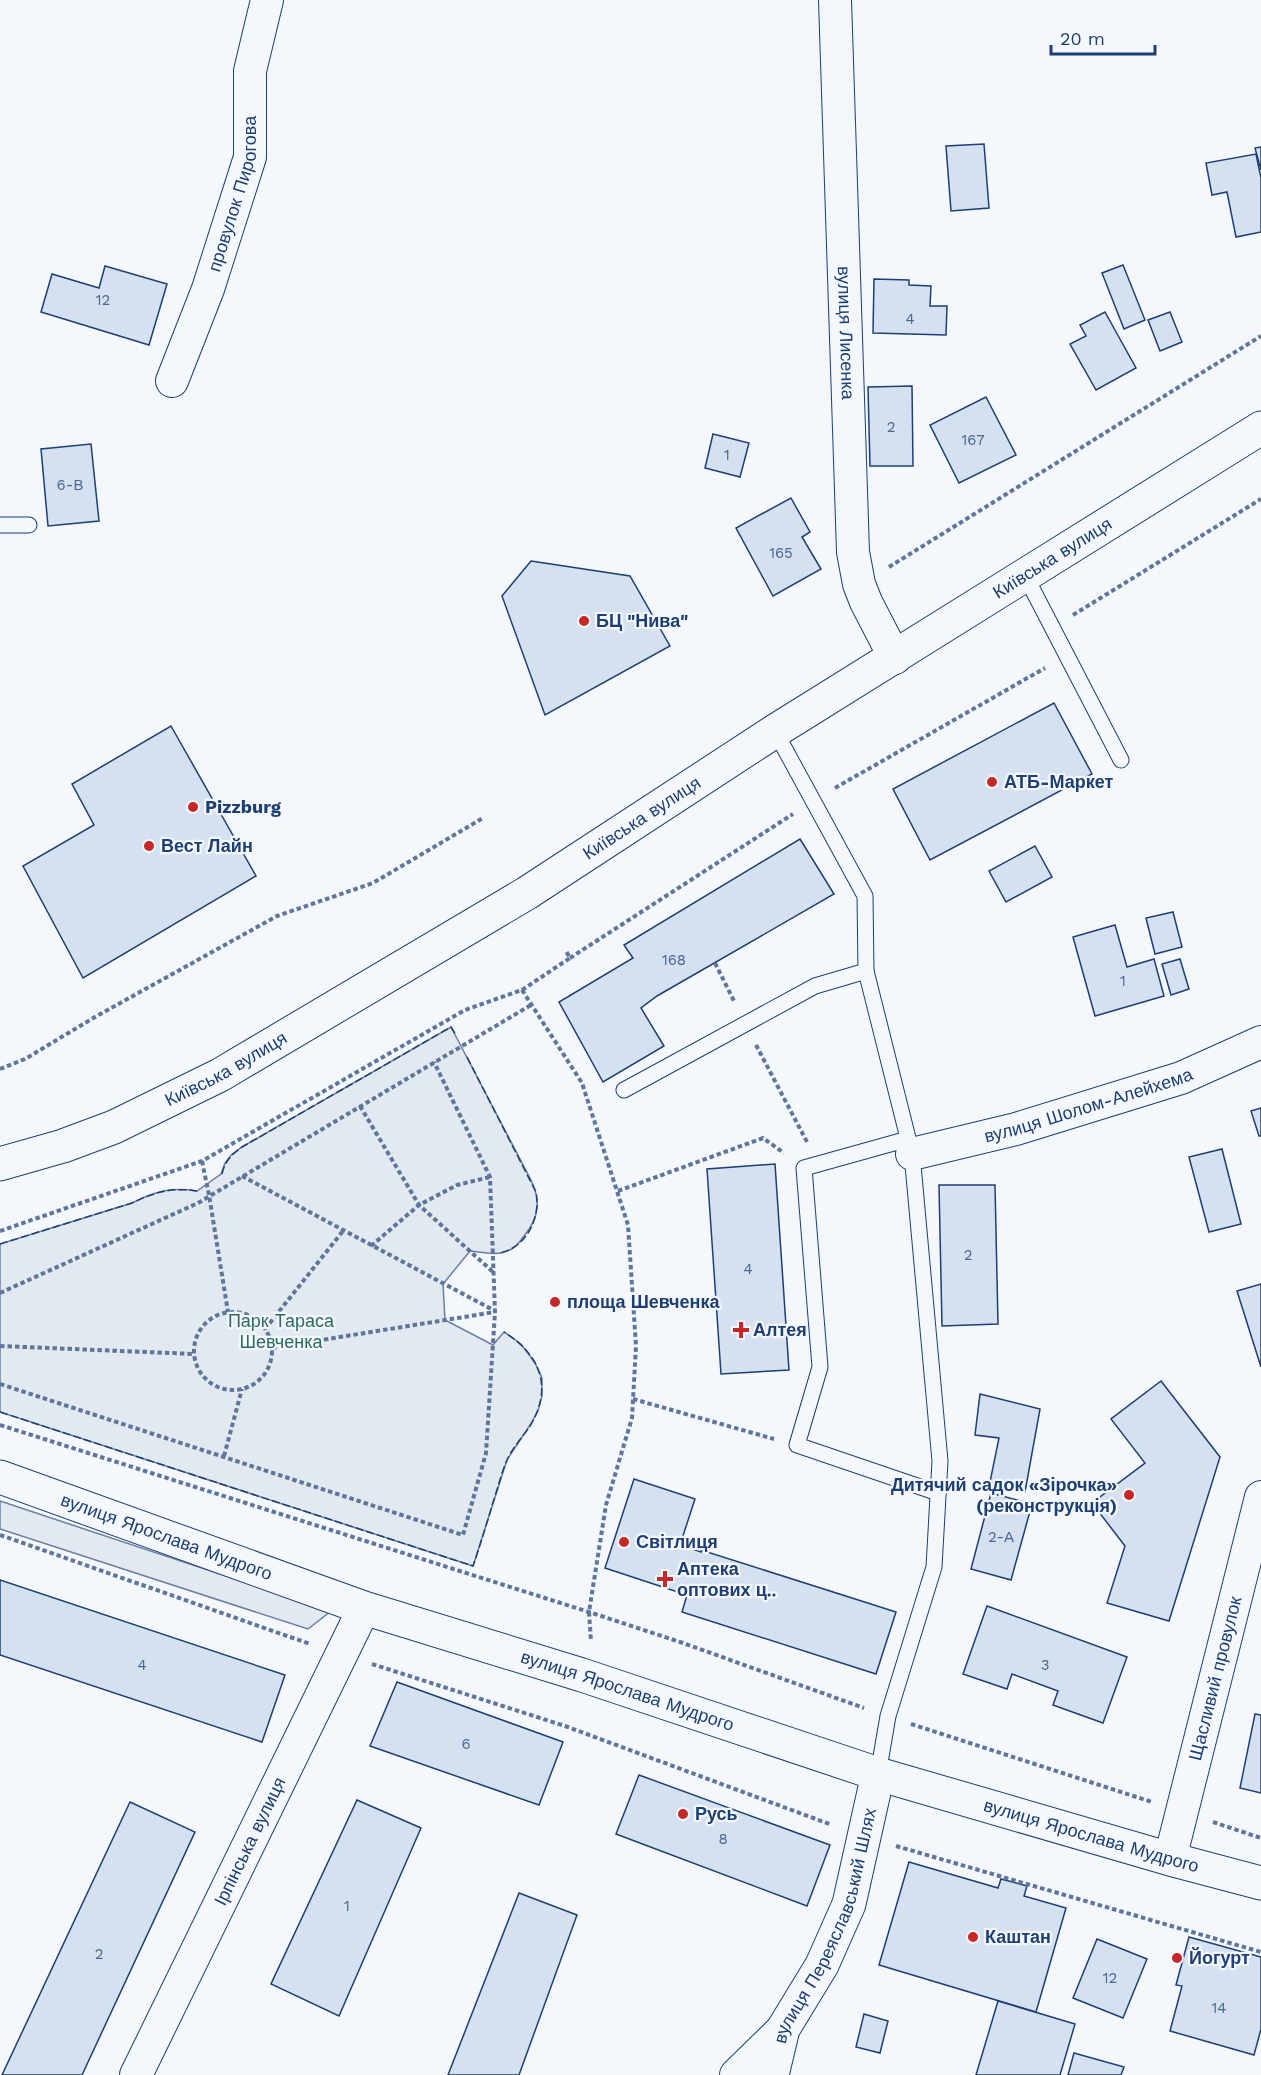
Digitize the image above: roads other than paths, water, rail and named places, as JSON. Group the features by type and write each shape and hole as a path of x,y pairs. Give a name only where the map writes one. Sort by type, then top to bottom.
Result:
{"main road":[{"name":"Київська вулиця","path":"0,1164 63,1146 114,1127 220,1075 527,893 775,731 1261,428"},
{"name":"вулиця Ярослава Мудрого","path":"0,1478 364,1608 582,1675 878,1774 1170,1859 1261,1882"},
{"name":"вулиця Переяславський Шлях","path":"772,2075 783,2030 822,1965 849,1904 878,1774"}],"street":[{"name":"провулок Пирогова","path":"172,381 208,289 250,158 250,71 267,0"},
{"name":"вулиця Лисенка","path":"835,0 853,552 859,584 866,602 895,658"},
{"name":"вулиця Шолом-Алейхема","path":"910,1146 1016,1129 1181,1078 1261,1042"},
{"name":"Щасливий провулок","path":"1170,1859 1261,1497"},
{"name":"Ірпінська вулиця","path":"136,2075 364,1608"},
{"path":"736,2075 783,2030"}],"lane":[{"path":"0,525 29,525"},
{"path":"1025,576 1121,760"},
{"path":"775,731 865,896 866,971 910,1146 940,1461 934,1568 888,1716 878,1774"},
{"path":"624,1090 815,986 866,971"},
{"path":"910,1146 811,1166 820,1367 797,1445 938,1493"}],"place":[{"name":"БЦ \"Нива\"","path":"584,621"},
{"name":"АТБ-Маркет","path":"992,782"},
{"name":"Pizzburg","path":"193,807"},
{"name":"Вест Лайн","path":"149,846"},
{"name":"площа Шевченка","path":"555,1302"},
{"name":"Алтея","path":"741,1330"},
{"name":"Дитячий садок «Зірочка» (реконструкція)","path":"1129,1495"},
{"name":"Світлиця","path":"624,1542"},
{"name":"Аптека оптових ц‥","path":"665,1579"},
{"name":"Русь","path":"683,1814"},
{"name":"Каштан","path":"973,1937"},
{"name":"Йогурт","path":"1177,1958"}],"park label":[{"name":"Парк Тараса Шевченка","path":"281,1331"}]}
